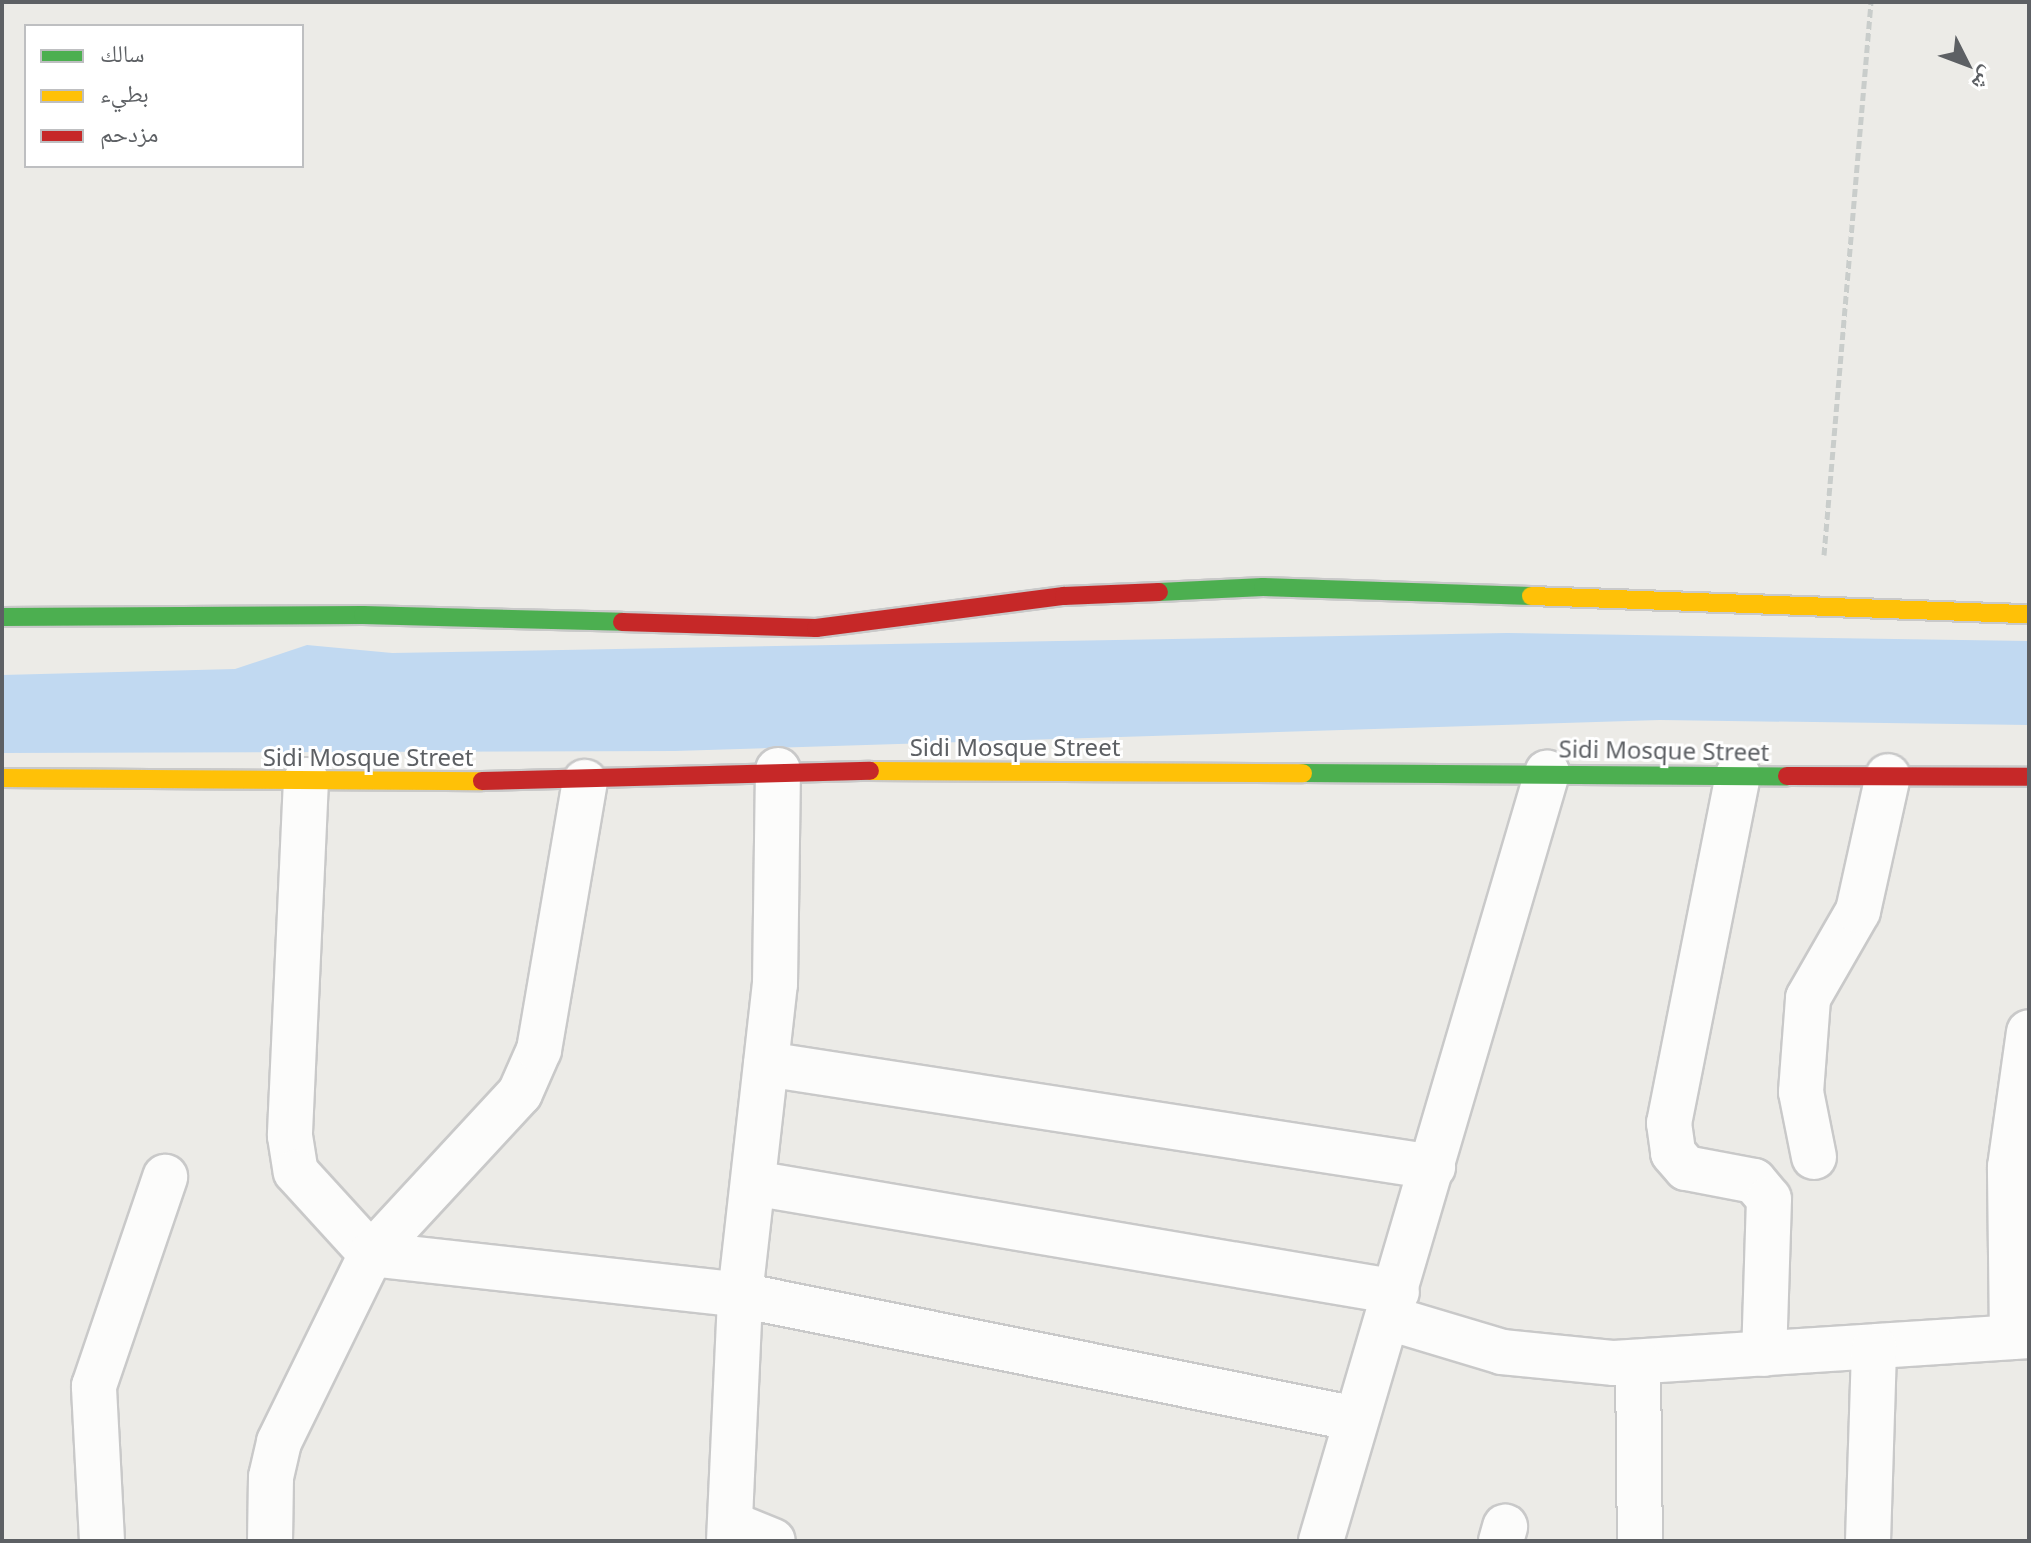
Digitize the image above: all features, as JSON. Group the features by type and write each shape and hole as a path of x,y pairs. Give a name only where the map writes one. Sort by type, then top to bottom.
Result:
{"street":[{"path":"2,617 363,615 816,628 1064,596 1263,587 2029,614"},
{"path":"773,1541 730,1533 740,1295 775,984 778,770"},
{"name":"Sidi Mosque Street","path":"2,778 585,782 778,770 2029,777"},
{"path":"1321,1541 1393,1305 1547,773"},
{"path":"1738,775 1669,1123 1673,1153 1686,1168 1754,1181 1769,1199 1764,1354"},
{"path":"1814,1157 1801,1092 1808,998 1858,911 1888,776"},
{"path":"306,780 290,1136 296,1172 371,1254 740,1295 1356,1419"},
{"path":"270,1541 271,1477 279,1442 371,1254 520,1093 539,1050 553,986 585,782"},
{"path":"753,1183 1393,1305 1502,1352 1638,1362 2021,1337 2010,1167 2029,1032"},
{"path":"766,1064 1433,1167"},
{"path":"102,1541 94,1386 165,1177"},
{"path":"1868,1541 1874,1347"},
{"path":"1638,1362 1640,1541"}],"path":[{"path":"1820,605 1871,2"}],"water":[{"path":"1507,633 2029,641 2029,725 1660,720 675,751 2,753 2,675 235,669 307,645 392,653"}],"traffic: fast":[{"path":"1159,592 1263,587 1531,596"},
{"path":"2,617 363,615 622,622"},
{"path":"1303,773 1787,776"}],"traffic: slow":[{"path":"1531,596 2029,614"},
{"path":"870,771 1303,773"},
{"path":"2,778 482,781"}],"traffic: jam":[{"path":"622,622 816,628 1064,596 1159,592"},
{"path":"482,781 870,771"},
{"path":"1787,776 2029,777"}]}
